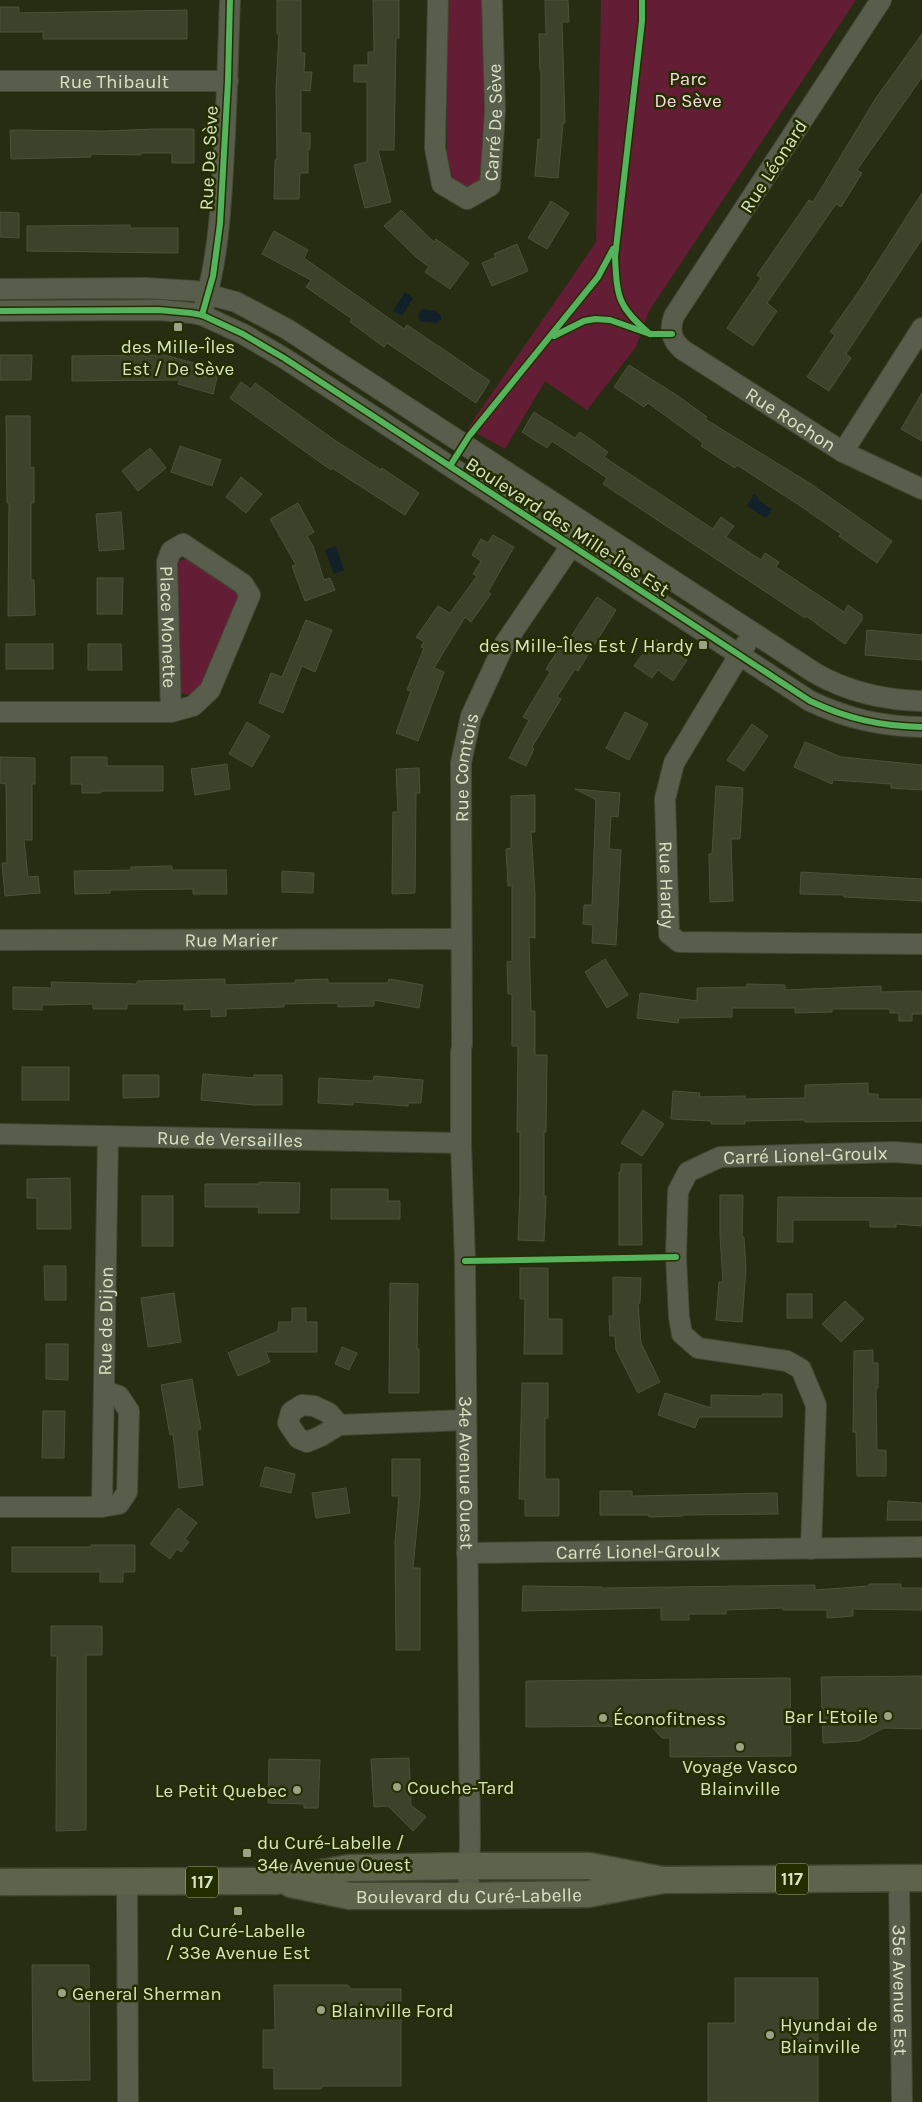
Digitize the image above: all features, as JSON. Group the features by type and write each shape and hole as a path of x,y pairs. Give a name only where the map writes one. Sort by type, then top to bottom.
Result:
{"main road":[{"name":"Boulevard du Curé-Labelle","path":"0,1882 276,1881 349,1868 469,1866 589,1866 662,1880"},
{"name":"Boulevard du Curé-Labelle","path":"276,1881 350,1896 468,1896 588,1894 662,1880 911,1878"}],"street":[{"name":"Rue De Sève","path":"202,315 212,276 220,224 228,81 230,0"},
{"name":"Carré De Sève","path":"438,0 434,148 442,184 467,199 490,186 495,111 492,0"},
{"name":"Rue Léonard","path":"672,334 671,326 674,316 881,0"},
{"name":"Rue Thibault","path":"0,81 228,81"},
{"name":"Boulevard des Mille-Îles Est","path":"0,289 164,288 208,294 246,306 286,329 815,673 840,686 873,696 922,701"},
{"name":"Boulevard des Mille-Îles Est","path":"0,311 159,310 202,315 269,348 797,693 834,712 871,722 922,727"},
{"path":"843,452 922,328"},
{"name":"Rue Rochon","path":"672,334 675,342 683,350 843,452 922,489"},
{"name":"Rue Comtois","path":"462,1048 461,763 471,716 506,643 586,524"},
{"name":"Place Monette","path":"0,712 171,712 193,706 210,690 250,595 243,584 183,544 171,551 167,562 171,712"},
{"name":"Rue Hardy","path":"753,633 674,762 665,799 669,934 679,942 922,944"},
{"name":"Rue Marier","path":"0,940 461,939"},
{"name":"34e Avenue Ouest","path":"462,1048 461,1142 466,1261 468,1896"},
{"name":"Rue de Versailles","path":"0,1134 461,1142"},
{"name":"Rue de Dijon","path":"0,1507 102,1507 108,1136"},
{"name":"Carré Lionel-Groulx","path":"811,1549 816,1405 801,1369 787,1361 698,1348 682,1334 679,1317 676,1257 678,1191 688,1172 720,1157 894,1152 922,1154"},
{"path":"339,1426 466,1420"},
{"name":"Carré Lionel-Groulx","path":"467,1553 922,1547"},
{"name":"35e Avenue Est","path":"902,2102 911,1878"},
{"path":"127,1882 128,2102"}],"green space":[{"path":"447,0 482,0 484,124 481,181 470,189 453,180 447,155"},
{"name":"Parc De Sève","path":"601,0 856,0 649,311 636,347 587,410 545,381 505,449 468,428 596,242"},
{"path":"190,559 239,593 240,600 204,687 195,693 187,694 179,693 174,566 181,560"}],"water":[{"path":"405,292 413,298 402,316 393,311"},
{"path":"422,309 436,311 441,315 441,320 437,323 420,321 418,314"},
{"path":"754,494 759,498 758,500 772,509 766,518 747,506"},
{"path":"336,546 344,570 334,574 325,550"}],"building":[{"path":"277,0 301,0 301,53 305,53 304,72 312,72 310,91 301,90 301,133 310,133 310,149 308,149 308,173 300,173 299,199 274,199 275,160 277,160 276,89 279,34 277,34"},
{"path":"373,0 399,0 399,38 396,38 394,150 378,150 391,202 365,208 354,165 367,162 367,82 354,82 354,65 368,65 368,52 374,52"},
{"path":"545,0 568,0 569,22 562,22 565,123 563,123 558,178 535,176 538,139 541,140 539,34 546,34"},
{"path":"0,7 19,7 19,13 187,10 187,39 43,39 43,32 0,32"},
{"path":"922,34 922,77 857,170 862,173 841,207 836,204 767,303 777,311 753,346 727,328 761,278 757,275 809,200 813,202 876,98"},
{"path":"194,129 194,163 172,163 172,153 141,153 141,155 91,154 91,157 11,159 10,130 105,131"},
{"path":"922,193 922,239 846,354 851,358 829,391 807,377 835,335 830,332 857,294"},
{"path":"551,201 569,213 547,249 528,238"},
{"path":"401,210 434,242 436,239 469,263 450,289 425,272 429,267 384,226"},
{"path":"0,212 19,213 19,238 0,237"},
{"path":"130,225 130,228 178,228 178,253 27,251 27,226"},
{"path":"274,231 308,250 304,258 404,329 407,325 490,381 476,403 387,343 384,347 350,322 352,319 306,287 311,280 262,254"},
{"path":"517,244 528,271 492,286 482,263 496,257 494,254"},
{"path":"0,355 32,355 31,380 0,380"},
{"path":"165,355 219,370 213,394 178,384 180,380 72,381 72,356"},
{"path":"629,365 678,396 707,417 705,419 811,484 892,541 877,563 839,536 841,534 796,503 737,465 735,468 701,446 703,443 648,403 644,407 614,387"},
{"path":"241,382 251,389 255,383 333,439 419,493 405,515 332,468 331,470 230,398"},
{"path":"922,393 922,441 901,429"},
{"path":"534,412 575,438 580,432 608,452 604,457 713,529 721,517 734,526 726,537 761,560 765,553 779,562 776,567 844,612 848,605 862,615 862,620 845,644 806,616 805,618 603,484 607,478 552,441 547,448 522,432"},
{"path":"6,416 30,416 30,468 34,467 34,503 31,503 31,580 34,580 35,615 8,616 9,503 7,503"},
{"path":"180,446 221,460 212,486 171,472"},
{"path":"150,448 166,468 138,491 122,471"},
{"path":"241,477 262,494 246,513 226,497"},
{"path":"298,503 314,532 307,536 313,546 324,580 330,578 335,590 305,601 292,566 296,565 270,519"},
{"path":"121,512 124,549 99,551 96,514"},
{"path":"493,535 514,547 488,592 491,594 471,622 465,617 434,668 444,672 418,741 396,733 411,691 407,690 424,648 421,647 424,642 416,637 438,606 450,613 477,576 473,574 481,561 472,555 481,539 488,543"},
{"path":"97,578 123,578 122,614 97,614"},
{"path":"597,597 616,610 578,671 575,669 557,697 561,699 532,747 534,749 526,766 509,758 529,720 523,717 550,672 546,669 565,639 568,641"},
{"path":"306,620 332,630 315,672 302,666 283,713 259,703 271,673 282,677"},
{"path":"867,630 922,635 922,660 865,655"},
{"path":"654,638 687,660 673,681 658,670 652,678 634,666"},
{"path":"6,644 53,644 53,669 6,669"},
{"path":"88,644 121,644 122,670 88,670"},
{"path":"625,712 648,724 629,760 606,748"},
{"path":"247,722 270,736 252,767 229,754"},
{"path":"752,724 768,736 744,771 727,760"},
{"path":"805,742 841,757 922,765 922,790 891,788 891,784 833,780 832,784 794,767"},
{"path":"0,757 35,758 35,784 32,784 32,840 24,840 28,877 38,876 40,893 5,896 2,863 7,863 6,784 0,783"},
{"path":"71,757 107,757 107,766 163,766 163,791 101,791 101,793 82,793 82,784 71,784"},
{"path":"227,764 230,789 195,795 191,769"},
{"path":"419,768 420,793 416,793 415,893 392,894 393,812 398,812 396,769"},
{"path":"716,786 743,788 740,839 731,839 733,901 710,902 709,854 712,854"},
{"path":"575,789 620,793 618,817 611,816 609,849 621,850 616,945 592,943 593,925 583,924 584,905 592,905 596,800"},
{"path":"535,795 535,832 531,832 535,894 535,938 529,937 531,1011 535,1011 535,1055 547,1055 546,1132 544,1132 544,1196 546,1196 544,1241 518,1240 520,1132 517,1132 518,1046 512,1046 512,994 508,994 507,962 512,961 512,885 508,886 506,849 511,848 511,796"},
{"path":"172,866 172,870 226,870 227,894 193,894 193,889 110,890 110,893 75,894 74,871 131,870 131,867"},
{"path":"282,871 314,873 313,893 282,892"},
{"path":"801,872 922,879 922,901 844,897 844,895 800,894"},
{"path":"605,959 628,995 607,1008 585,972"},
{"path":"225,979 225,985 295,983 295,980 328,979 328,983 388,983 389,979 423,985 419,1008 374,1000 374,1006 338,1007 338,1003 284,1004 284,1007 226,1009 226,1016 211,1017 211,1009 184,1010 184,1004 127,1004 127,1009 93,1009 93,1004 42,1005 42,1010 13,1009 13,987 52,988 51,982 137,984 137,981"},
{"path":"747,984 785,985 785,990 881,986 881,992 922,991 922,1014 912,1014 912,1021 899,1021 899,1013 890,1013 890,1009 832,1009 832,1012 795,1013 795,1008 732,1008 732,1017 679,1018 678,1023 637,1018 640,993 697,1001 697,988 747,987"},
{"path":"22,1067 69,1067 69,1100 22,1100"},
{"path":"203,1074 254,1078 254,1075 282,1075 282,1105 254,1105 201,1100"},
{"path":"123,1075 159,1075 159,1097 123,1098"},
{"path":"374,1076 423,1080 421,1103 408,1103 408,1106 353,1102 353,1105 318,1103 319,1078 373,1081"},
{"path":"868,1083 868,1094 878,1094 878,1099 921,1099 922,1121 805,1122 805,1120 745,1121 745,1124 711,1124 711,1121 671,1119 673,1091 700,1093 699,1097 745,1096 745,1099 805,1098 805,1085"},
{"path":"643,1110 664,1124 642,1156 621,1143"},
{"path":"621,1164 641,1164 642,1245 619,1245 619,1172 621,1172"},
{"path":"70,1178 71,1229 37,1229 37,1198 27,1198 27,1179"},
{"path":"259,1182 300,1183 299,1213 258,1213 259,1207 205,1207 205,1184 259,1184"},
{"path":"331,1189 388,1189 388,1201 400,1201 400,1219 331,1219"},
{"path":"720,1195 743,1195 742,1237 744,1237 746,1268 742,1322 716,1320 719,1282 723,1282"},
{"path":"142,1196 173,1196 173,1246 142,1246"},
{"path":"778,1197 922,1198 922,1226 896,1224 896,1227 870,1227 870,1220 793,1220 793,1242 777,1242"},
{"path":"44,1266 66,1266 66,1300 45,1300"},
{"path":"520,1268 548,1268 548,1319 562,1319 562,1354 524,1354 525,1299 520,1299"},
{"path":"613,1277 641,1278 640,1303 638,1303 641,1343 660,1382 638,1393 616,1350 615,1336 610,1336 609,1316 613,1316"},
{"path":"390,1283 418,1284 417,1349 419,1349 419,1393 389,1393"},
{"path":"174,1293 181,1342 148,1347 141,1298"},
{"path":"787,1294 812,1294 812,1318 787,1318"},
{"path":"845,1301 864,1319 841,1342 822,1324"},
{"path":"292,1308 306,1308 306,1322 317,1322 317,1352 266,1352 270,1362 238,1376 228,1353 278,1331 279,1322 292,1322"},
{"path":"46,1344 68,1344 68,1380 46,1379"},
{"path":"342,1347 357,1353 349,1370 335,1364"},
{"path":"873,1350 873,1363 878,1363 878,1388 876,1388 877,1450 886,1450 886,1476 857,1476 856,1432 853,1432 854,1351"},
{"path":"192,1379 201,1429 197,1430 203,1485 179,1488 173,1434 170,1435 161,1385"},
{"path":"522,1383 548,1383 548,1418 545,1418 545,1479 559,1479 559,1516 525,1516 525,1499 519,1499"},
{"path":"665,1393 711,1408 711,1395 762,1396 762,1394 782,1394 782,1417 699,1417 695,1428 658,1415"},
{"path":"43,1411 65,1411 64,1458 42,1458"},
{"path":"392,1459 420,1459 420,1496 413,1568 420,1568 420,1650 396,1650 395,1544 399,1496 392,1496"},
{"path":"265,1467 295,1474 291,1493 260,1486"},
{"path":"346,1488 350,1513 316,1518 312,1493"},
{"path":"600,1491 632,1491 632,1496 777,1493 778,1514 649,1517 649,1515 600,1515"},
{"path":"888,1501 922,1503 922,1520 887,1520"},
{"path":"178,1508 197,1523 185,1539 189,1542 181,1552 177,1549 170,1559 150,1544"},
{"path":"91,1545 135,1545 135,1572 123,1572 123,1582 100,1582 100,1572 12,1572 12,1547 91,1547"},
{"path":"869,1584 901,1584 901,1588 922,1588 922,1610 853,1609 853,1616 827,1618 827,1610 783,1610 783,1608 726,1610 726,1614 689,1614 689,1620 661,1620 661,1608 522,1611 523,1586 602,1588 815,1585 815,1590 869,1586"},
{"path":"51,1626 102,1626 102,1655 86,1655 86,1830 56,1831 57,1656 51,1656"},
{"path":"922,1676 922,1729 884,1728 859,1741 823,1743 821,1677"},
{"path":"790,1678 791,1756 670,1757 670,1738 662,1738 651,1726 526,1727 526,1681"},
{"path":"409,1758 411,1805 426,1817 413,1831 388,1806 374,1807 371,1759"},
{"path":"269,1759 320,1760 318,1808 304,1808 304,1804 268,1803"},
{"path":"32,1965 89,1965 90,2080 33,2081"},
{"path":"735,1978 818,1978 818,2102 708,2102 708,2023 735,2023"},
{"path":"274,1985 348,1985 351,1989 401,1989 401,2086 323,2086 321,2089 274,2089 274,2068 263,2068 263,2030 275,2030"}],"cycle path":[{"path":"202,315 213,276 220,224 228,81 230,0"},
{"path":"642,0 642,21 615,257 617,283 621,301 631,316 650,334"},
{"path":"450,466 469,436 598,277 613,249"},
{"path":"0,311 159,310 202,315 243,334 284,358 810,701 851,717 892,725 922,727"},
{"path":"554,336 584,321 595,319 610,320 650,334 672,334"},
{"path":"465,1261 676,1257"}],"place":[{"name":"des Mille-Îles Est / De Sève","path":"178,327"},
{"name":"des Mille-Îles Est / Hardy","path":"703,645"},
{"name":"Bar L'Etoile","path":"888,1716"},
{"name":"Éconofitness","path":"603,1718"},
{"name":"Voyage Vasco Blainville","path":"740,1747"},
{"name":"Couche-Tard","path":"397,1787"},
{"name":"Le Petit Quebec","path":"297,1790"},
{"name":"du Curé-Labelle / 34e Avenue Ouest","path":"247,1853"},
{"name":"du Curé-Labelle / 33e Avenue Est","path":"238,1911"},
{"name":"General Sherman","path":"62,1993"},
{"name":"Blainville Ford","path":"321,2010"},
{"name":"Hyundai de Blainville","path":"770,2035"}]}
